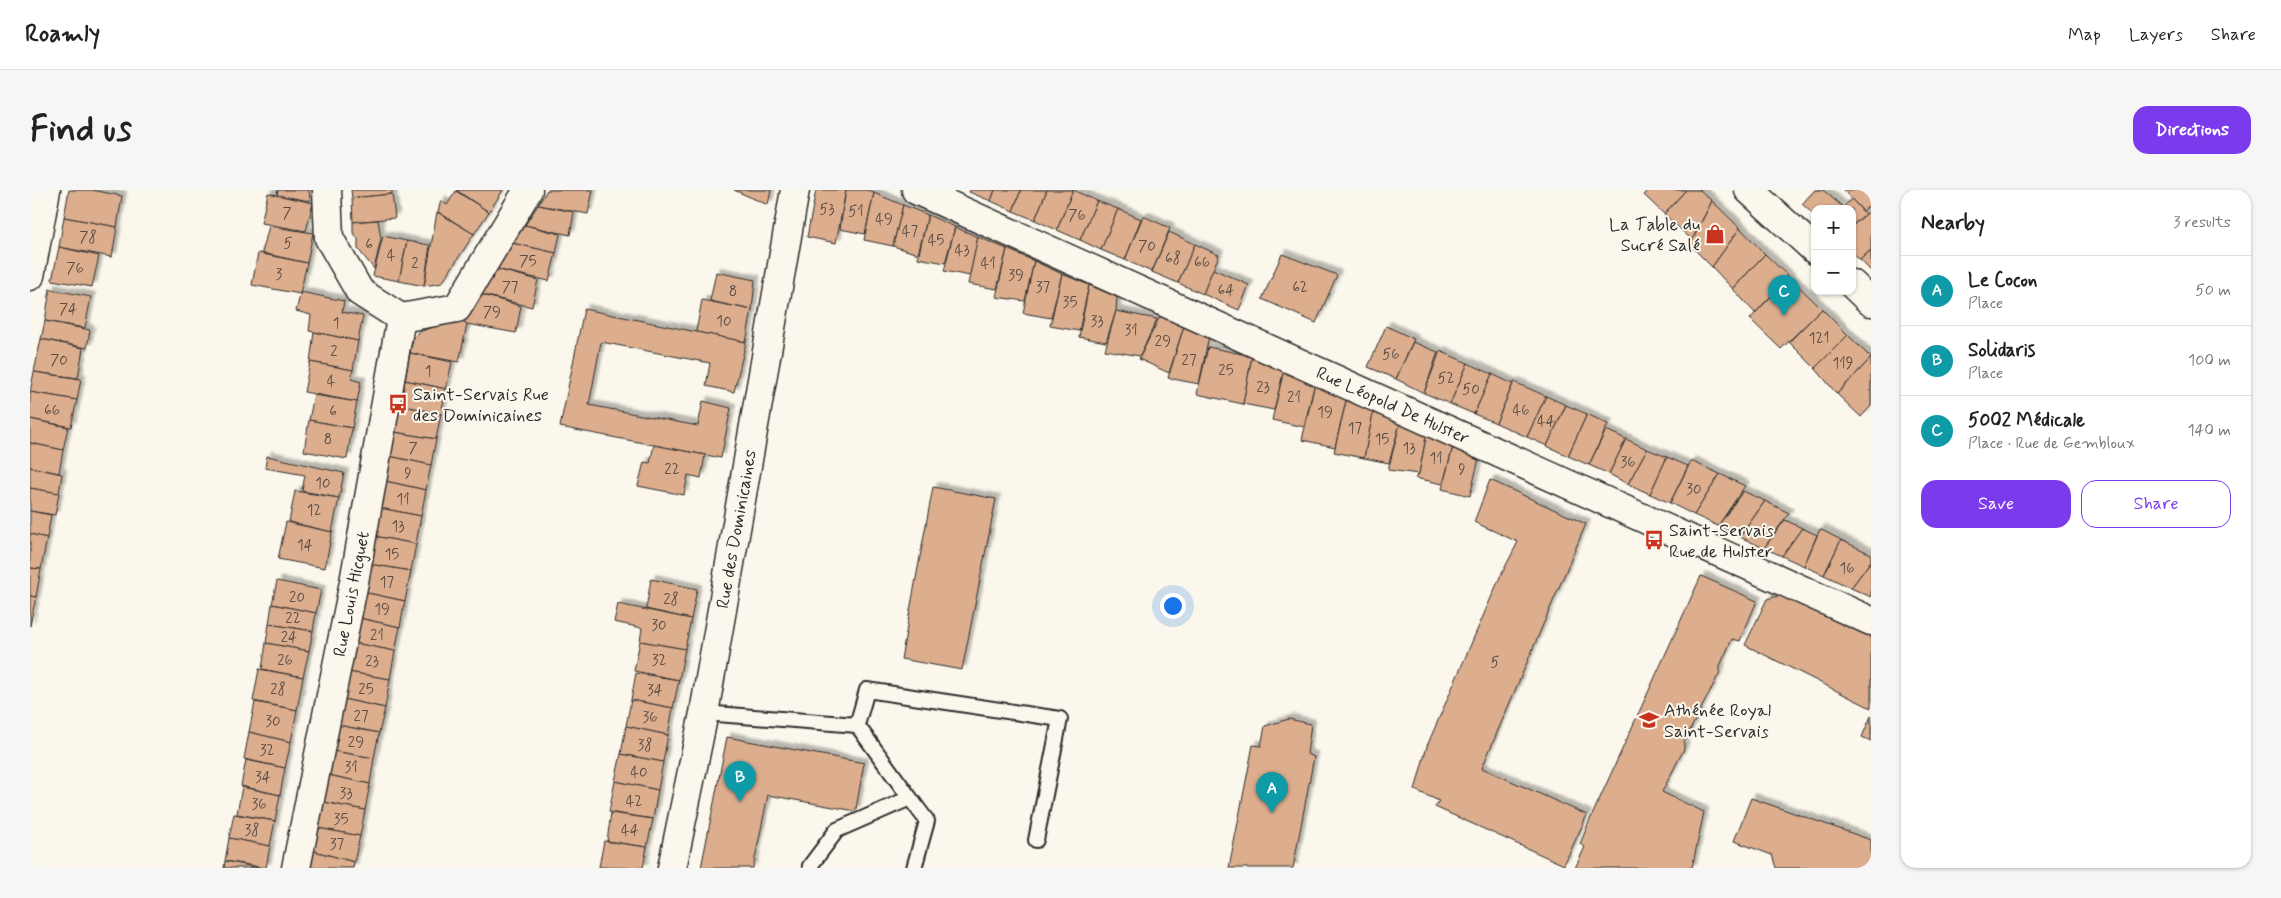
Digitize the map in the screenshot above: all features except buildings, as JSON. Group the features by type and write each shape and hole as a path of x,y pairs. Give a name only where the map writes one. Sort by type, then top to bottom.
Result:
{"street":[{"path":"30,276 46,190"},
{"path":"326,190 329,238 360,292 401,318 456,308 528,190"},
{"name":"Rue des Dominicaines","path":"672,868 704,713 795,190"},
{"name":"Rue Léopold De Hulster","path":"916,190 1871,621"},
{"path":"1749,190 1811,246"},
{"path":"1856,288 1871,302"},
{"name":"Rue Louis Hicguet","path":"296,868 354,582 401,318"}],"lane":[{"path":"857,725 867,690 1060,719 1036,840"},
{"path":"704,713 857,725 927,821 914,868"},
{"path":"811,868 810,866 837,830 910,798"}],"place":[{"name":"La Table du Sucré Salé","path":"1715,234"},
{"name":"5002 Médicale","path":"1784,316"},
{"name":"Saint-Servais Rue des Dominicaines","path":"398,404"},
{"name":"Saint-Servais Rue de Hulster","path":"1654,540"},
{"name":"Athénée Royal Saint-Servais","path":"1649,720"},
{"name":"Solidaris","path":"740,802"},
{"name":"Le Cocon","path":"1272,813"}]}
